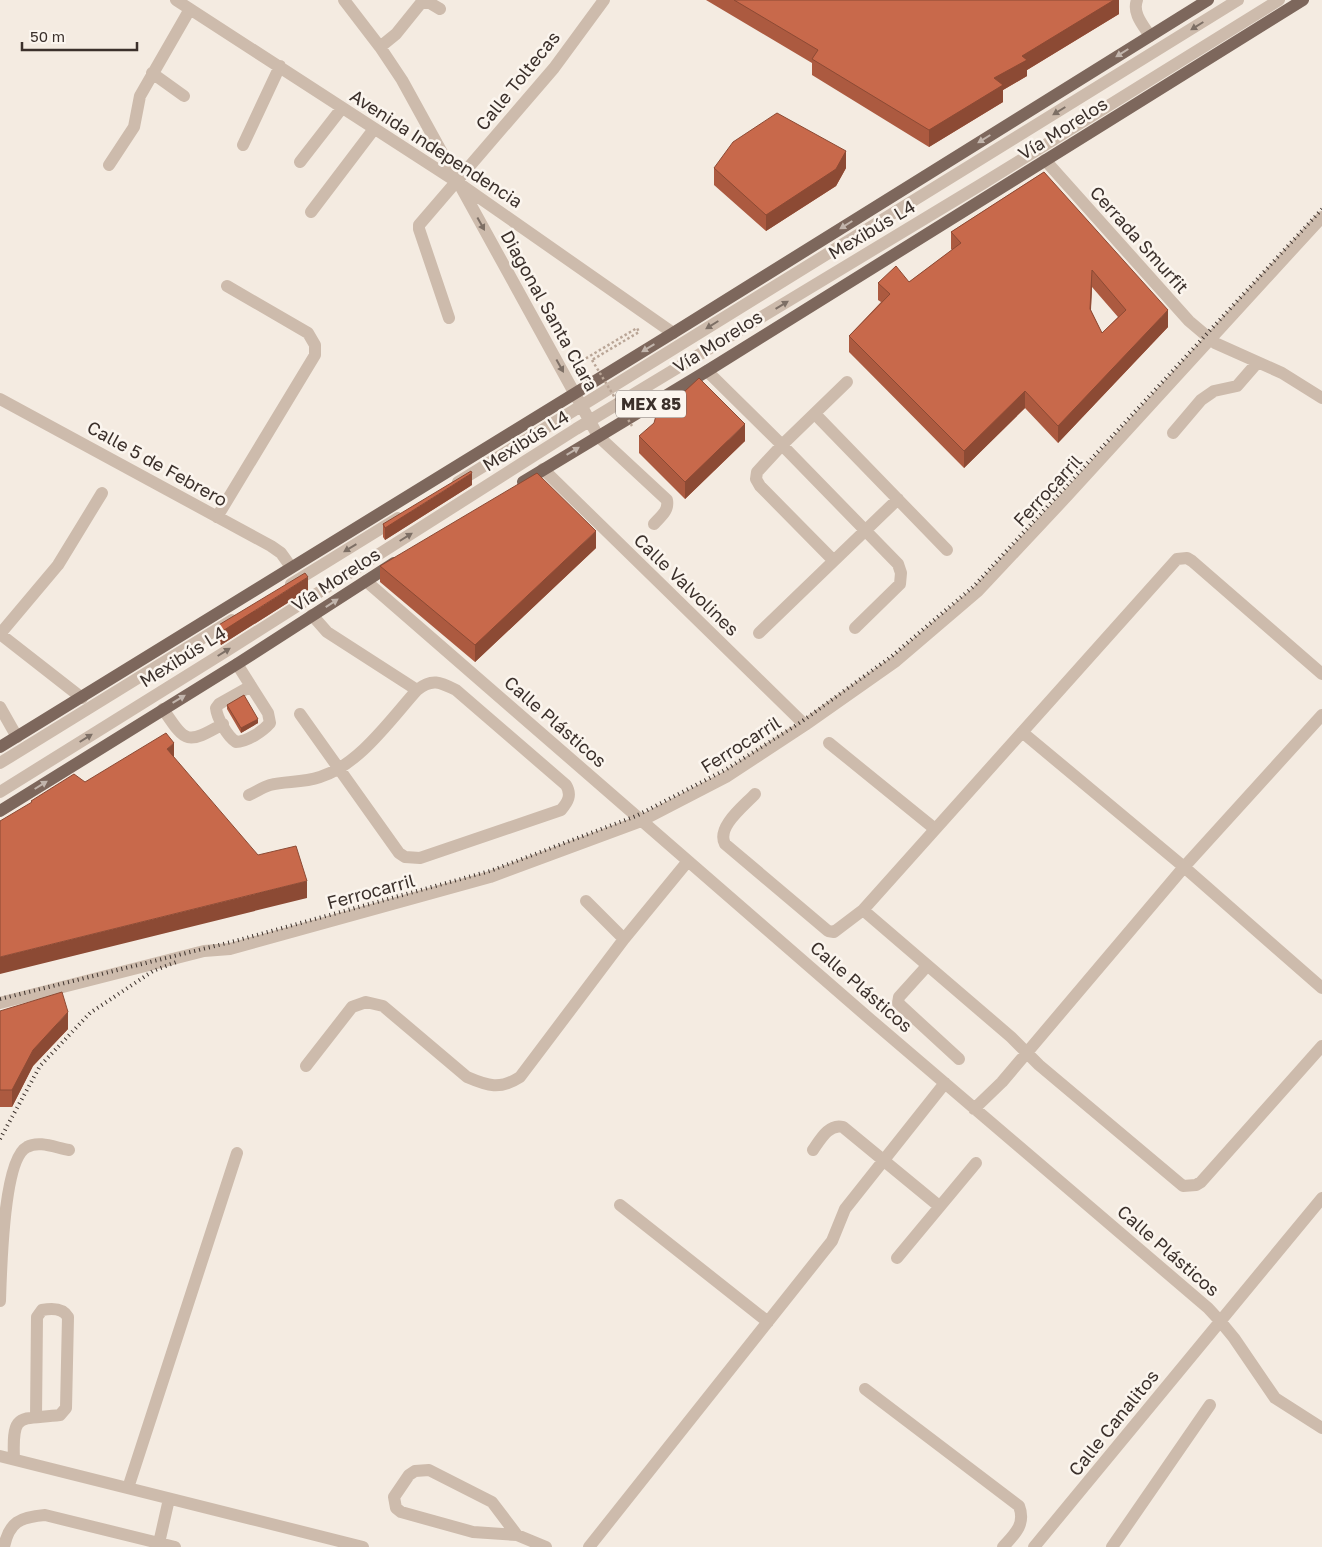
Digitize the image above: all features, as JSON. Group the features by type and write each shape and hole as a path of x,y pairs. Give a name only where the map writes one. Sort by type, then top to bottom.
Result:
{"main road":[{"name":"Vía Morelos","path":"0,747 673,333 1208,0"},
{"name":"Vía Morelos","path":"509,490 706,371 1303,0"},
{"name":"Vía Morelos","path":"0,811 237,664 408,554"}],"street":[{"name":"Avenida Independencia","path":"176,0 458,182 673,333"},
{"name":"Diagonal Santa Clara","path":"344,0 380,47 402,80 598,436 667,500 668,504 665,512 654,524"},
{"name":"Calle Toltecas","path":"450,318 418,228 420,222 458,182 554,68 604,0"},
{"path":"1137,0 1136,13 1150,36"},
{"name":"Mexibús L4","path":"444,490 1238,0"},
{"name":"Mexibús L4","path":"0,792 589,421 982,184 1279,0"},
{"path":"380,47 396,34 421,4 430,3 440,9"},
{"path":"109,165 134,127 140,96 190,9"},
{"path":"243,145 280,66"},
{"path":"152,73 184,96"},
{"path":"300,162 342,108"},
{"path":"311,212 374,129"},
{"name":"Cerrada Smurfit","path":"1045,160 1189,321 1210,340 1282,373 1322,398"},
{"name":"Ferrocarril","path":"0,1003 204,951 230,948 490,877 641,821 726,776 805,725 896,661 978,591 1322,217"},
{"path":"217,517 315,355 315,345 308,333 227,286"},
{"path":"1172,432 1201,400 1214,391 1237,386 1257,363"},
{"path":"706,371 782,445 898,564 900,584 855,628"},
{"path":"833,560 758,482 757,472 847,382"},
{"name":"Calle 5 de Febrero","path":"0,399 281,553 292,567"},
{"path":"815,414 947,550"},
{"name":"Calle Valvolines","path":"543,469 805,725"},
{"path":"82,698 0,634 58,565 102,493"},
{"path":"759,633 898,499"},
{"path":"284,588 410,511"},
{"path":"755,794 725,827 722,836 725,844 828,932 837,931 863,910 1174,561 1186,558 1192,561 1322,674"},
{"name":"Calle Plásticos","path":"366,581 974,1109 1208,1308 1220,1321 1275,1398 1322,1428"},
{"name":"Mexibús L4","path":"0,763 241,614"},
{"path":"312,616 327,632 417,690"},
{"path":"237,664 251,686 268,713 270,718 268,726 240,742 232,740 216,710 217,706 251,686"},
{"path":"249,795 270,785 304,782 323,776 337,768 349,762 362,751 417,690 425,684 432,682 446,684 456,690 566,785 569,797 561,810 432,854 411,858 404,857 399,853 337,768 300,714"},
{"path":"0,707 17,737"},
{"path":"163,709 180,734 188,738 200,737 223,724"},
{"path":"974,1109 1002,1082 1184,868 1322,716"},
{"path":"1022,732 1184,868 1322,988"},
{"path":"830,743 935,829"},
{"path":"306,1066 352,1007 358,1004 375,1003 383,1006 467,1078 484,1084 498,1086 508,1084 520,1077 624,939 688,861"},
{"path":"586,901 624,939"},
{"path":"863,910 1011,1037 1039,1066 1183,1186 1201,1182 1322,1046"},
{"path":"927,966 899,997 898,1002 960,1059"},
{"path":"589,1547 832,1240 845,1209 945,1083"},
{"path":"812,1150 831,1128 840,1126 939,1206"},
{"path":"0,1301 5,1214 9,1186 16,1160 22,1150 32,1144 69,1150"},
{"path":"128,1488 237,1153"},
{"path":"897,1258 976,1162"},
{"name":"Calle Canalitos","path":"1034,1547 1322,1198"},
{"path":"620,1205 768,1322"},
{"path":"14,1459 14,1430 22,1420 60,1415 68,1404 68,1318 59,1310 42,1310 37,1317 36,1417"},
{"path":"865,1389 1019,1506 1022,1518 1019,1529 1003,1547"},
{"path":"1112,1547 1210,1405"},
{"path":"0,1456 363,1547"},
{"path":"517,1535 492,1502 429,1470 415,1471 409,1475 394,1497 396,1508 401,1512 473,1532 517,1535 546,1547"},
{"path":"159,1543 169,1499"},
{"path":"4,1547 7,1532 13,1524 31,1516 45,1515 135,1542 159,1543 175,1547"}],"path":[{"path":"563,371 637,328 639,332 592,360 632,426"}],"building":[{"path":"734,0 1114,0 1022,56 1027,60 994,78 1003,85 929,130 812,59 818,50"},
{"path":"777,113 846,151 836,169 766,215 714,168 733,142"},
{"path":"1044,172 1168,310 1058,426 1025,391 964,451 849,336 890,294 878,283 896,266 909,282 961,243 951,232","holes":["1092,270 1126,310 1102,333 1090,309"]},
{"path":"699,378 745,424 685,482 639,436 654,423 657,412 676,393 684,392"},
{"path":"471,471 472,473 385,528 383,524"},
{"path":"537,473 596,531 475,645 380,566"},
{"path":"305,573 308,577 221,632 217,626"},
{"path":"244,695 258,719 241,728 227,705"},
{"path":"166,733 174,743 167,749 258,855 296,846 307,881 0,957 0,821 74,774 85,782"},
{"path":"62,992 68,1012 33,1050 12,1090 0,1090 0,1011"}],"railway":[{"path":"0,999 235,941 490,871 636,816 725,770 801,722 892,656 974,586 1322,209"},
{"path":"0,1139 40,1066 90,1013 153,971 179,961"}]}
